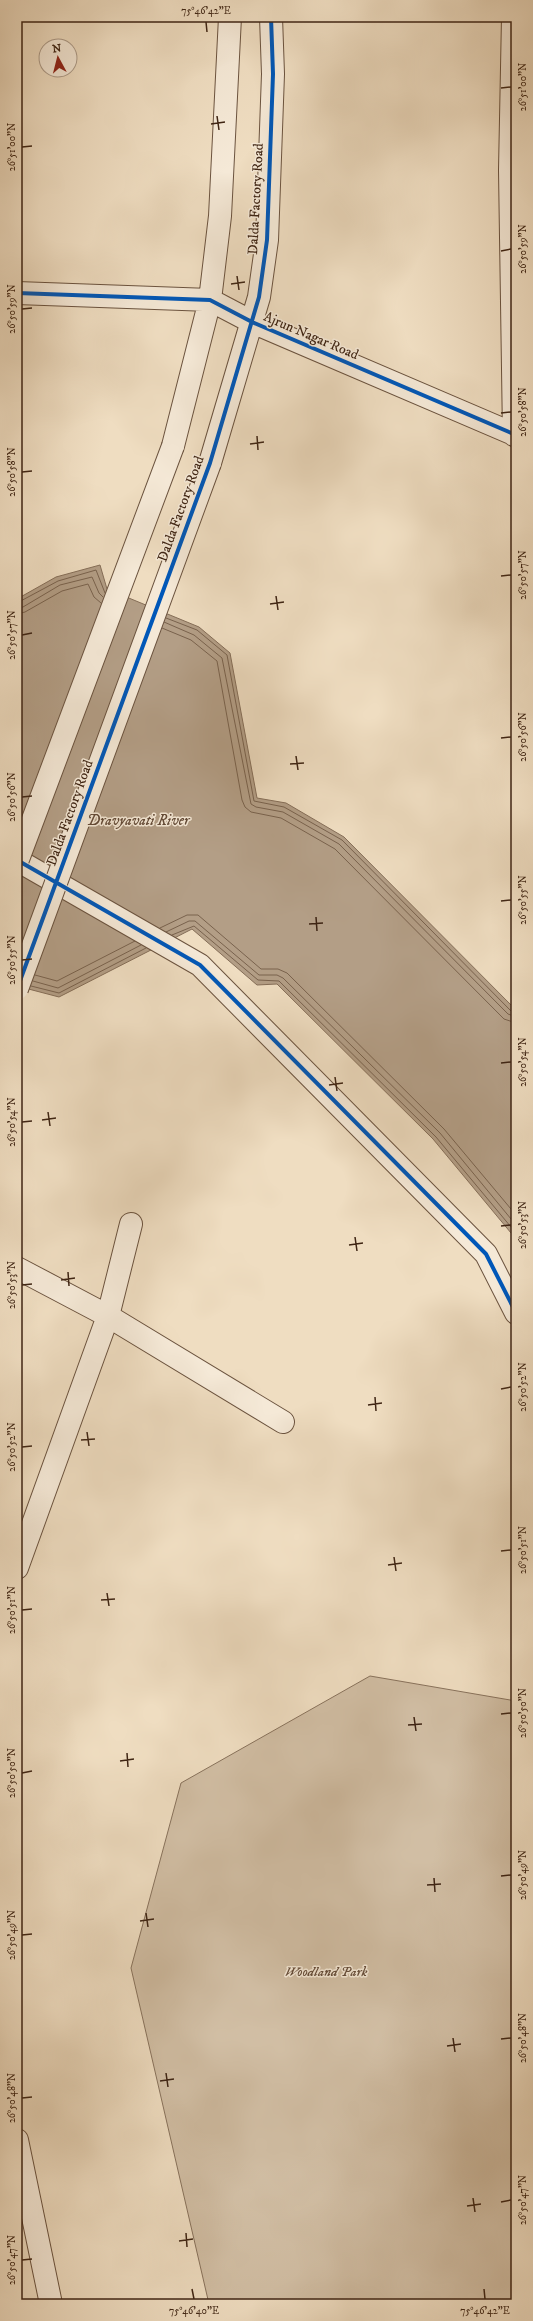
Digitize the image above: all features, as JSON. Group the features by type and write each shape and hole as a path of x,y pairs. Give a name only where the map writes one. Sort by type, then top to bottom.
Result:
{"street":[{"name":"Dalda Factory Road","path":"17,861 173,446 210,300 220,216 230,17"},
{"name":"Dalda Factory Road","path":"17,989 210,463 259,297 267,240 273,74 271,17"},
{"path":"513,17 515,435"},
{"name":"Ajrun Nagar Road","path":"17,293 210,300 252,322 515,435"},
{"path":"17,861 200,965 486,1254 516,1313"},
{"path":"17,1568 108,1316 131,1224"},
{"path":"17,1268 108,1316 284,1422"},
{"path":"17,2140 51,2304"}],"green space":[{"name":"Woodland Park","path":"370,1676 516,1701 516,2304 209,2304 131,1968 181,1783"}],"water":[{"name":"Dravyavati River","path":"100,565 107,589 199,627 230,653 257,798 286,803 344,837 516,1010 516,1239 433,1139 277,984 257,985 192,929 59,997 17,986 17,599 56,577"}],"cycle path":[{"path":"17,989 210,463 259,297 267,240 273,74 271,17"},
{"path":"17,293 210,300 252,322 516,435"},
{"path":"17,860 200,965 486,1254 516,1313"}]}
